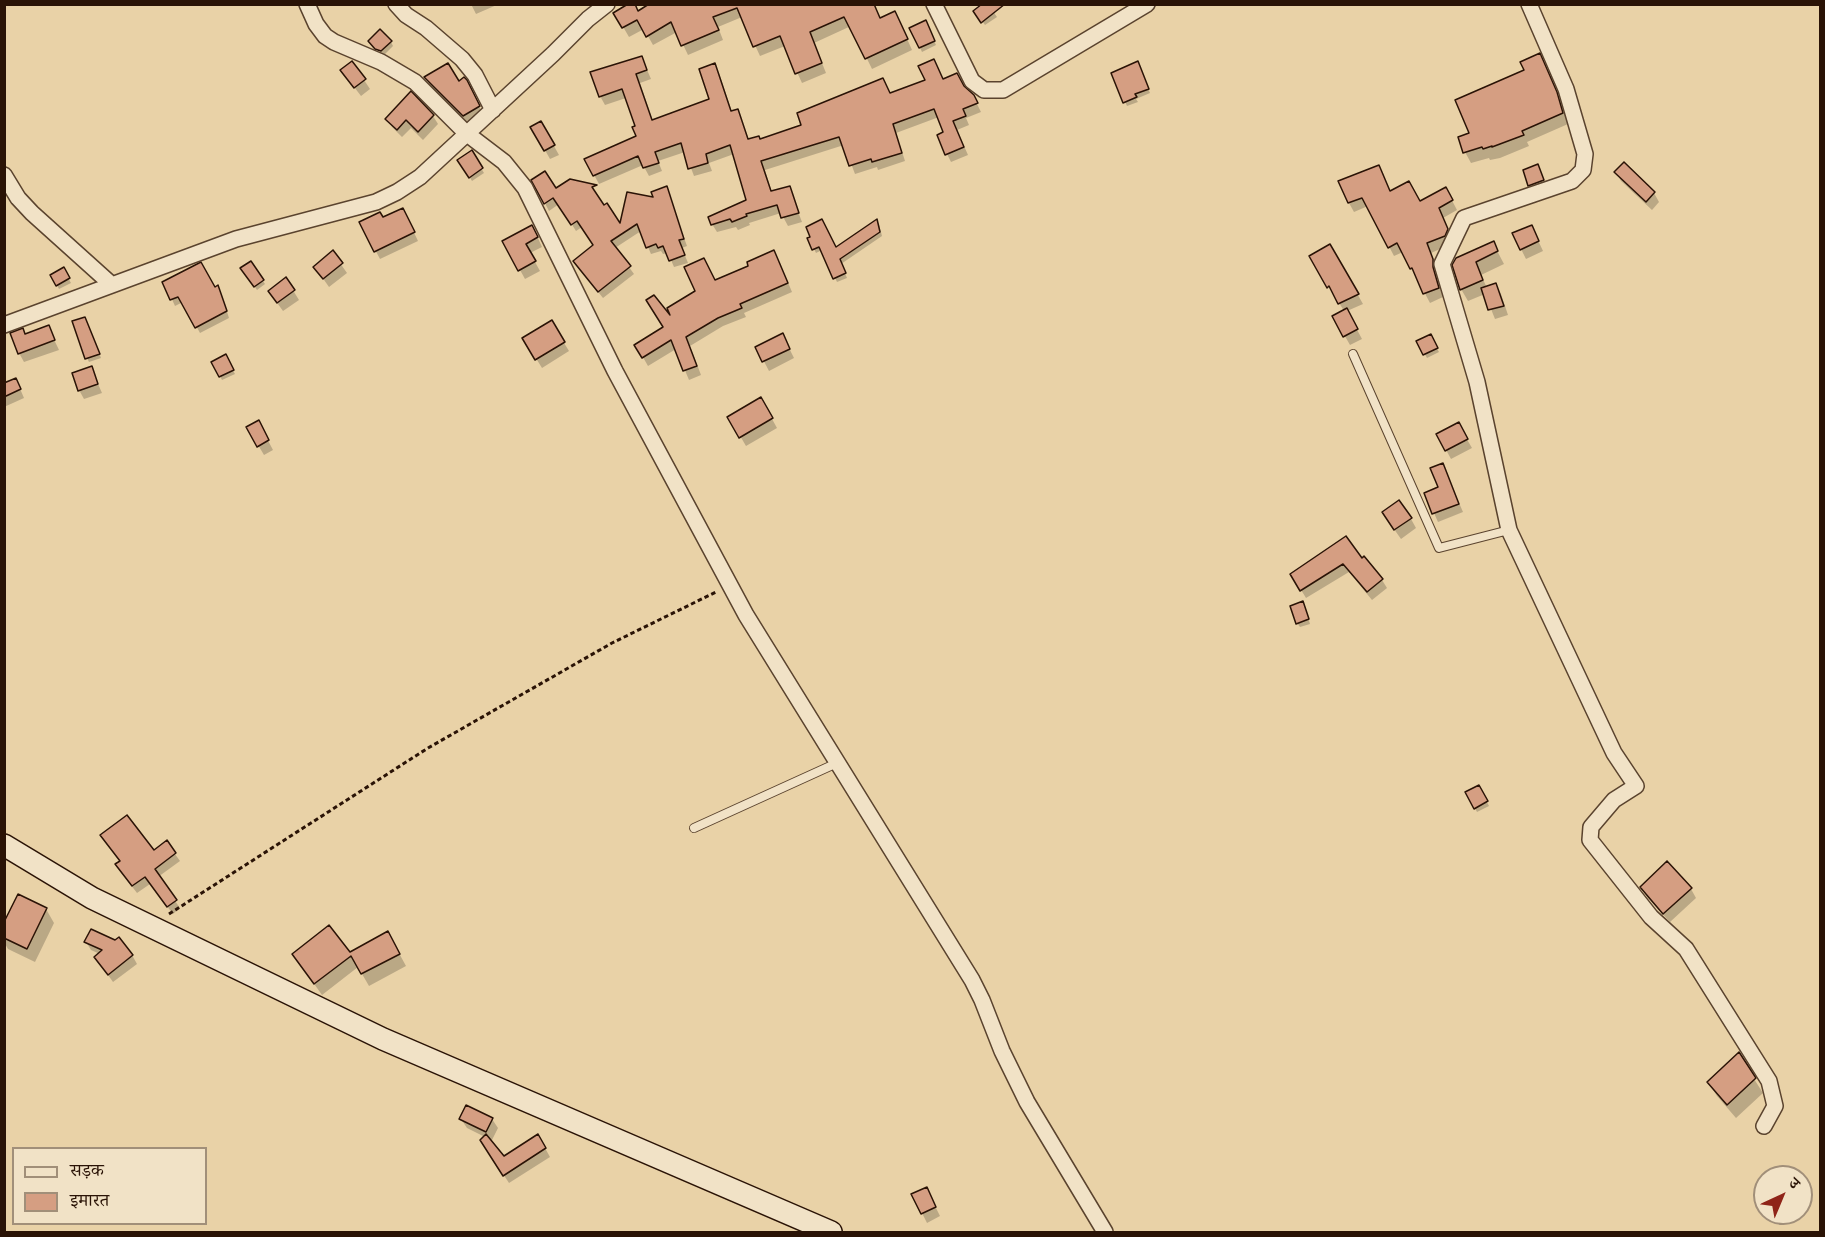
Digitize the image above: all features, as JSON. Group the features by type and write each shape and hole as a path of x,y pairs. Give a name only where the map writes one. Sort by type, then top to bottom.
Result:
{"main road":[{"path":"4,845 92,898 383,1040 831,1233"}],"street":[{"path":"307,4 316,24 325,36 381,62 415,82 466,133 504,162 525,188 615,370 746,615 972,980 1002,1051 1027,1102 1105,1233"},
{"path":"396,4 406,15 426,28 462,59 474,75 493,110"},
{"path":"4,325 236,239 376,202 397,192 420,177 588,19 607,4"},
{"path":"934,4 972,81 984,90 1003,90 1147,4"},
{"path":"1528,4 1566,89 1585,154 1583,170 1572,181 1464,218 1442,264 1477,382 1509,530 1614,753 1636,786 1614,800 1591,827 1590,840 1651,917 1686,949 1769,1082 1775,1106 1764,1126"},
{"path":"4,175 18,198 32,213 112,285"}],"lane":[{"path":"1353,354 1439,548 1509,530"},
{"path":"694,828 837,763"}],"path":[{"path":"149,926 428,748 612,644 730,585"}],"building":[{"path":"628,4 635,4 638,11 649,4 874,4 880,18 895,11 908,39 865,59 844,17 810,32 822,63 795,74 780,36 753,47 737,8 713,17 719,30 681,46 671,22 646,37 637,20 622,28 613,13"},
{"path":"982,4 1005,4 981,23 973,11"},
{"path":"926,20 935,41 919,48 909,28"},
{"path":"380,29 392,41 381,51 375,49 368,41"},
{"path":"1540,53 1557,92 1563,113 1522,131 1524,135 1492,147 1483,149 1482,147 1463,153 1458,137 1469,133 1455,100 1524,70 1520,62"},
{"path":"642,56 647,70 636,74 652,120 709,99 699,69 715,63 731,111 738,109 748,139 759,136 760,139 801,125 797,113 883,78 890,93 925,80 918,66 934,59 943,79 957,73 978,103 963,109 966,116 953,121 964,147 945,155 937,135 943,132 934,109 893,124 902,153 849,166 839,137 761,161 771,191 790,186 799,213 781,218 777,205 746,214 747,216 732,222 730,219 711,225 708,217 746,200 730,145 706,154 708,163 688,169 681,143 655,152 659,163 643,168 638,156 593,176 584,159 636,136 632,127 635,126 622,89 599,97 590,72"},
{"path":"352,61 366,79 354,88 340,70"},
{"path":"1138,61 1149,89 1135,94 1137,97 1123,103 1111,73"},
{"path":"448,63 459,81 464,77 467,80 480,106 463,116 424,77"},
{"path":"411,91 434,115 418,132 406,120 397,130 385,119"},
{"path":"541,121 555,145 544,151 530,127"},
{"path":"472,150 483,168 469,178 457,160"},
{"path":"1624,162 1655,192 1646,202 1614,172"},
{"path":"1538,164 1544,180 1528,186 1523,170"},
{"path":"1379,165 1390,191 1409,181 1420,201 1446,187 1453,200 1439,208 1448,229 1445,236 1427,243 1439,288 1423,294 1412,268 1410,269 1397,243 1388,248 1362,198 1348,203 1338,181"},
{"path":"545,171 556,188 570,179 597,185 592,187 604,205 607,203 620,223 627,192 653,197 651,192 667,186 684,239 679,240 685,255 669,261 663,246 658,248 656,244 646,248 637,224 611,241 631,266 598,292 573,261 593,245 577,221 571,225 553,198 544,204 531,180"},
{"path":"403,208 415,232 374,252 359,222 380,212 383,217"},
{"path":"822,219 836,247 877,219 880,232 840,259 846,273 833,279 819,247 812,250 807,238 810,237 806,227"},
{"path":"532,225 538,237 526,244 536,261 518,271 502,241"},
{"path":"1532,225 1539,241 1520,250 1512,233"},
{"path":"1494,241 1498,251 1476,262 1483,280 1460,290 1452,265 1456,258"},
{"path":"1330,244 1359,294 1338,304 1309,256"},
{"path":"333,250 343,263 323,279 313,267"},
{"path":"774,250 788,283 740,304 742,308 718,318 686,337 697,366 683,371 671,340 642,358 634,345 663,327 646,300 654,295 670,315 667,308 695,291 684,267 704,258 715,280 748,266 747,262"},
{"path":"251,261 264,280 254,287 240,268"},
{"path":"201,262 215,287 218,285 227,311 195,328 178,297 170,300 162,282"},
{"path":"64,267 70,278 56,286 50,275"},
{"path":"286,277 295,290 277,303 268,291"},
{"path":"1496,283 1504,306 1488,310 1481,288"},
{"path":"1347,308 1358,329 1343,337 1332,316"},
{"path":"85,317 100,354 85,359 72,321"},
{"path":"552,320 565,342 535,360 522,338"},
{"path":"49,325 55,340 18,354 10,333 23,328 25,334"},
{"path":"783,333 790,349 762,362 755,347"},
{"path":"1431,334 1438,348 1423,355 1416,341"},
{"path":"226,354 234,370 219,377 211,362"},
{"path":"92,366 98,384 78,391 72,373"},
{"path":"16,378 21,389 4,397 4,383"},
{"path":"761,397 773,418 739,438 727,417"},
{"path":"259,420 269,440 257,447 246,427"},
{"path":"1459,422 1468,439 1445,451 1436,434"},
{"path":"1443,463 1459,504 1432,514 1424,493 1438,487 1430,468"},
{"path":"1399,500 1412,518 1394,530 1382,512"},
{"path":"1346,536 1362,558 1364,556 1383,579 1367,592 1343,564 1300,591 1290,574"},
{"path":"1303,601 1309,619 1296,624 1290,606"},
{"path":"1479,785 1488,801 1474,809 1465,792"},
{"path":"127,815 154,850 167,840 176,853 155,869 177,900 167,907 145,877 132,886 115,864 120,861 100,835"},
{"path":"1667,861 1692,888 1663,914 1640,887"},
{"path":"18,894 47,908 27,949 4,938 4,922"},
{"path":"329,925 350,952 388,931 400,954 361,974 351,956 314,984 292,954"},
{"path":"91,929 115,940 119,937 133,955 108,975 94,957 102,950 84,942"},
{"path":"1739,1052 1756,1078 1727,1105 1707,1082"},
{"path":"466,1105 493,1118 486,1132 459,1119"},
{"path":"486,1134 504,1156 538,1134 546,1148 503,1176 480,1140"},
{"path":"927,1187 936,1207 921,1214 911,1194"}]}
